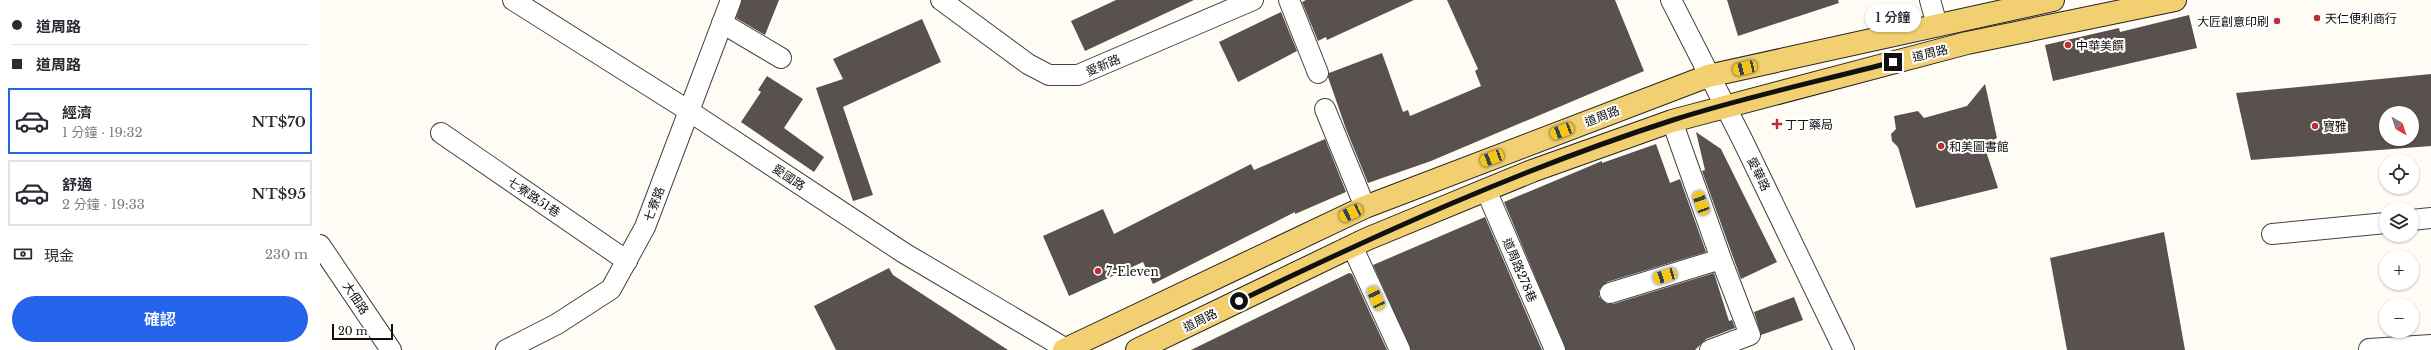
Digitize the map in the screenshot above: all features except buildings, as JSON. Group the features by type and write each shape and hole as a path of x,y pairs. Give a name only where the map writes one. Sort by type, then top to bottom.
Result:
{"main road":[{"name":"道周路","path":"1066,350 1365,207 1708,76 2053,0"},
{"name":"道周路","path":"1149,347 1352,246 1486,190 1672,121 1724,106 1967,44 2175,0"}],"street":[{"name":"愛國路","path":"513,0 689,111 904,253 1066,350"},
{"name":"七寮路","path":"506,350 557,324 611,289 645,227 731,0"},
{"name":"愛新路","path":"941,0 1028,64 1049,75 1061,76 1078,75 1253,0"},
{"path":"1289,0 1318,73"},
{"name":"愛華路","path":"1671,0 1844,350"},
{"path":"1930,0 1937,25"},
{"path":"722,23 781,58"},
{"path":"1325,109 1365,207"},
{"path":"1672,121 1721,259 1750,335 1710,350"},
{"name":"七寮路51巷","path":"441,133 627,261"},
{"name":"道周路278巷","path":"1486,190 1555,350"},
{"path":"2419,219 2431,218"},
{"path":"2272,234 2379,223"},
{"name":"大佃路","path":"320,246 391,350"},
{"path":"1352,246 1400,350"},
{"path":"1610,293 1721,259"},
{"path":"2369,349 2431,346"}],"place":[{"name":"天仁便利商行","path":"2317,18"},
{"name":"大匠創意印刷","path":"2277,21"},
{"name":"中華美饌","path":"2068,45"},
{"name":"丁丁藥局","path":"1777,124"},
{"name":"寶雅","path":"2315,126"},
{"name":"和美圖書館","path":"1941,146"},
{"name":"7-Eleven","path":"1098,271"}],"route":[{"path":"1239,301 1367,239 1532,171 1672,121 1893,62"}]}
